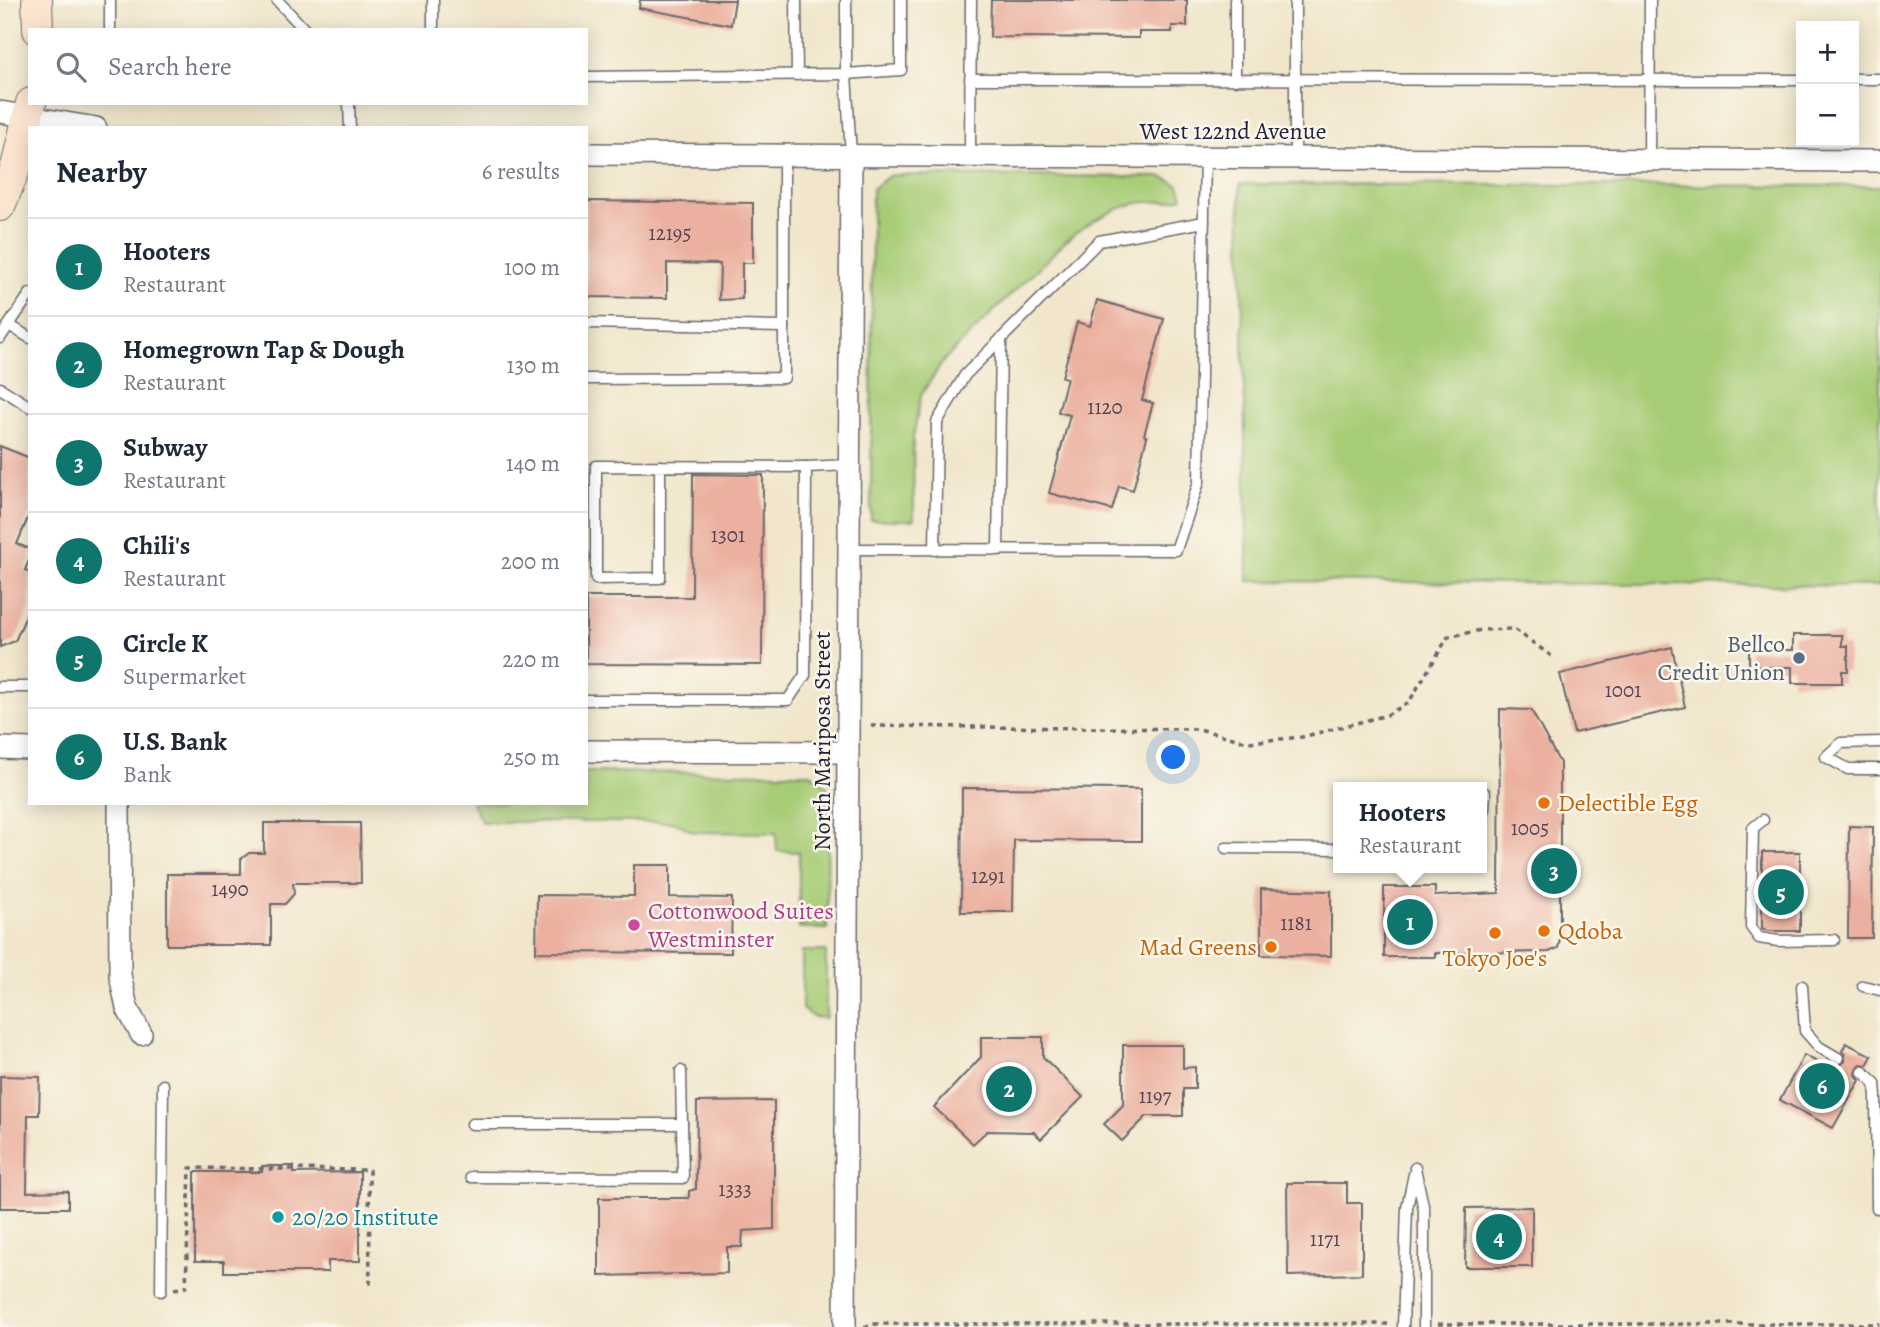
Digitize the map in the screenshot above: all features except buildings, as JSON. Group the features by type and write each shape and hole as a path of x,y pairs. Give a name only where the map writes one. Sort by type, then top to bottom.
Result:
{"street":[{"path":"37,0 38,28"},
{"path":"0,206 16,167 20,110 88,126"},
{"name":"West 122nd Avenue","path":"588,154 1880,161"},
{"name":"North Mariposa Street","path":"845,1327 851,155"},
{"path":"0,748 28,748"},
{"path":"588,751 848,752"},
{"path":"119,805 120,975 127,1009 141,1034"}],"lane":[{"path":"110,0 110,28"},
{"path":"276,0 303,28"},
{"path":"433,0 433,28"},
{"path":"796,0 797,75"},
{"path":"846,0 846,74 851,155"},
{"path":"588,77 846,74 901,70 901,0"},
{"path":"971,0 971,156"},
{"path":"1235,0 1235,80"},
{"path":"1294,158 1295,0"},
{"path":"1649,160 1650,0"},
{"path":"971,79 1796,80"},
{"path":"1859,79 1880,79"},
{"path":"349,105 350,126"},
{"path":"588,379 784,378 784,155"},
{"path":"849,549 1176,550 1199,482 1205,157"},
{"path":"935,550 937,422 965,375 1099,241 1204,222"},
{"path":"0,338 28,297"},
{"path":"588,323 784,327"},
{"path":"9,325 28,337"},
{"path":"998,550 1001,339"},
{"path":"0,388 28,406"},
{"path":"660,466 660,578 591,579 591,466 850,465"},
{"path":"588,699 788,700 805,675 806,467"},
{"path":"0,687 28,687"},
{"path":"1880,742 1841,743 1826,757 1848,769 1880,769"},
{"path":"1763,820 1753,828 1751,927 1759,939 1834,940"},
{"path":"1226,848 1333,849"},
{"path":"1880,983 1863,986 1880,990"},
{"path":"1802,986 1805,1031 1819,1047 1838,1058"},
{"path":"471,1177 683,1178 681,1071"},
{"path":"1863,1072 1875,1083 1877,1208"},
{"path":"161,1291 163,1085"},
{"path":"472,1124 682,1124"},
{"path":"1403,1325 1407,1209 1415,1168 1424,1210 1424,1325"}],"path":[{"path":"871,726 1199,729 1248,742 1302,737 1387,715 1409,702 1448,636 1480,630 1514,629 1554,658"},
{"path":"186,1287 190,1168 369,1170 370,1285"},
{"path":"863,1327 873,1324 1403,1325"},
{"path":"1424,1325 1880,1324"}],"green space":[{"path":"890,175 1163,177 1179,185 1183,197 1124,207 1086,226 1069,238 945,359 921,395 913,438 914,520 871,520 872,189"},
{"path":"1240,184 1880,186 1880,586 1248,581"},
{"path":"588,772 811,773 828,788 827,929 799,928 799,852 777,851 776,833 693,832 675,822 482,822 473,805 588,805"},
{"path":"802,951 826,951 826,1018 814,1017 802,1009"}],"place":[{"name":"Bellco Credit Union","path":"1799,658"},
{"name":"Delectible Egg","path":"1544,803"},
{"name":"Subway","path":"1554,871"},
{"name":"Circle K","path":"1781,892"},
{"name":"Hooters","path":"1410,922"},
{"name":"Cottonwood Suites Westminster","path":"634,925"},
{"name":"Qdoba","path":"1544,931"},
{"name":"Tokyo Joe's","path":"1495,933"},
{"name":"Mad Greens","path":"1271,947"},
{"name":"U.S. Bank","path":"1822,1086"},
{"name":"Homegrown Tap & Dough","path":"1009,1089"},
{"name":"20/20 Institute","path":"278,1217"},
{"name":"Chili's","path":"1499,1237"}]}
